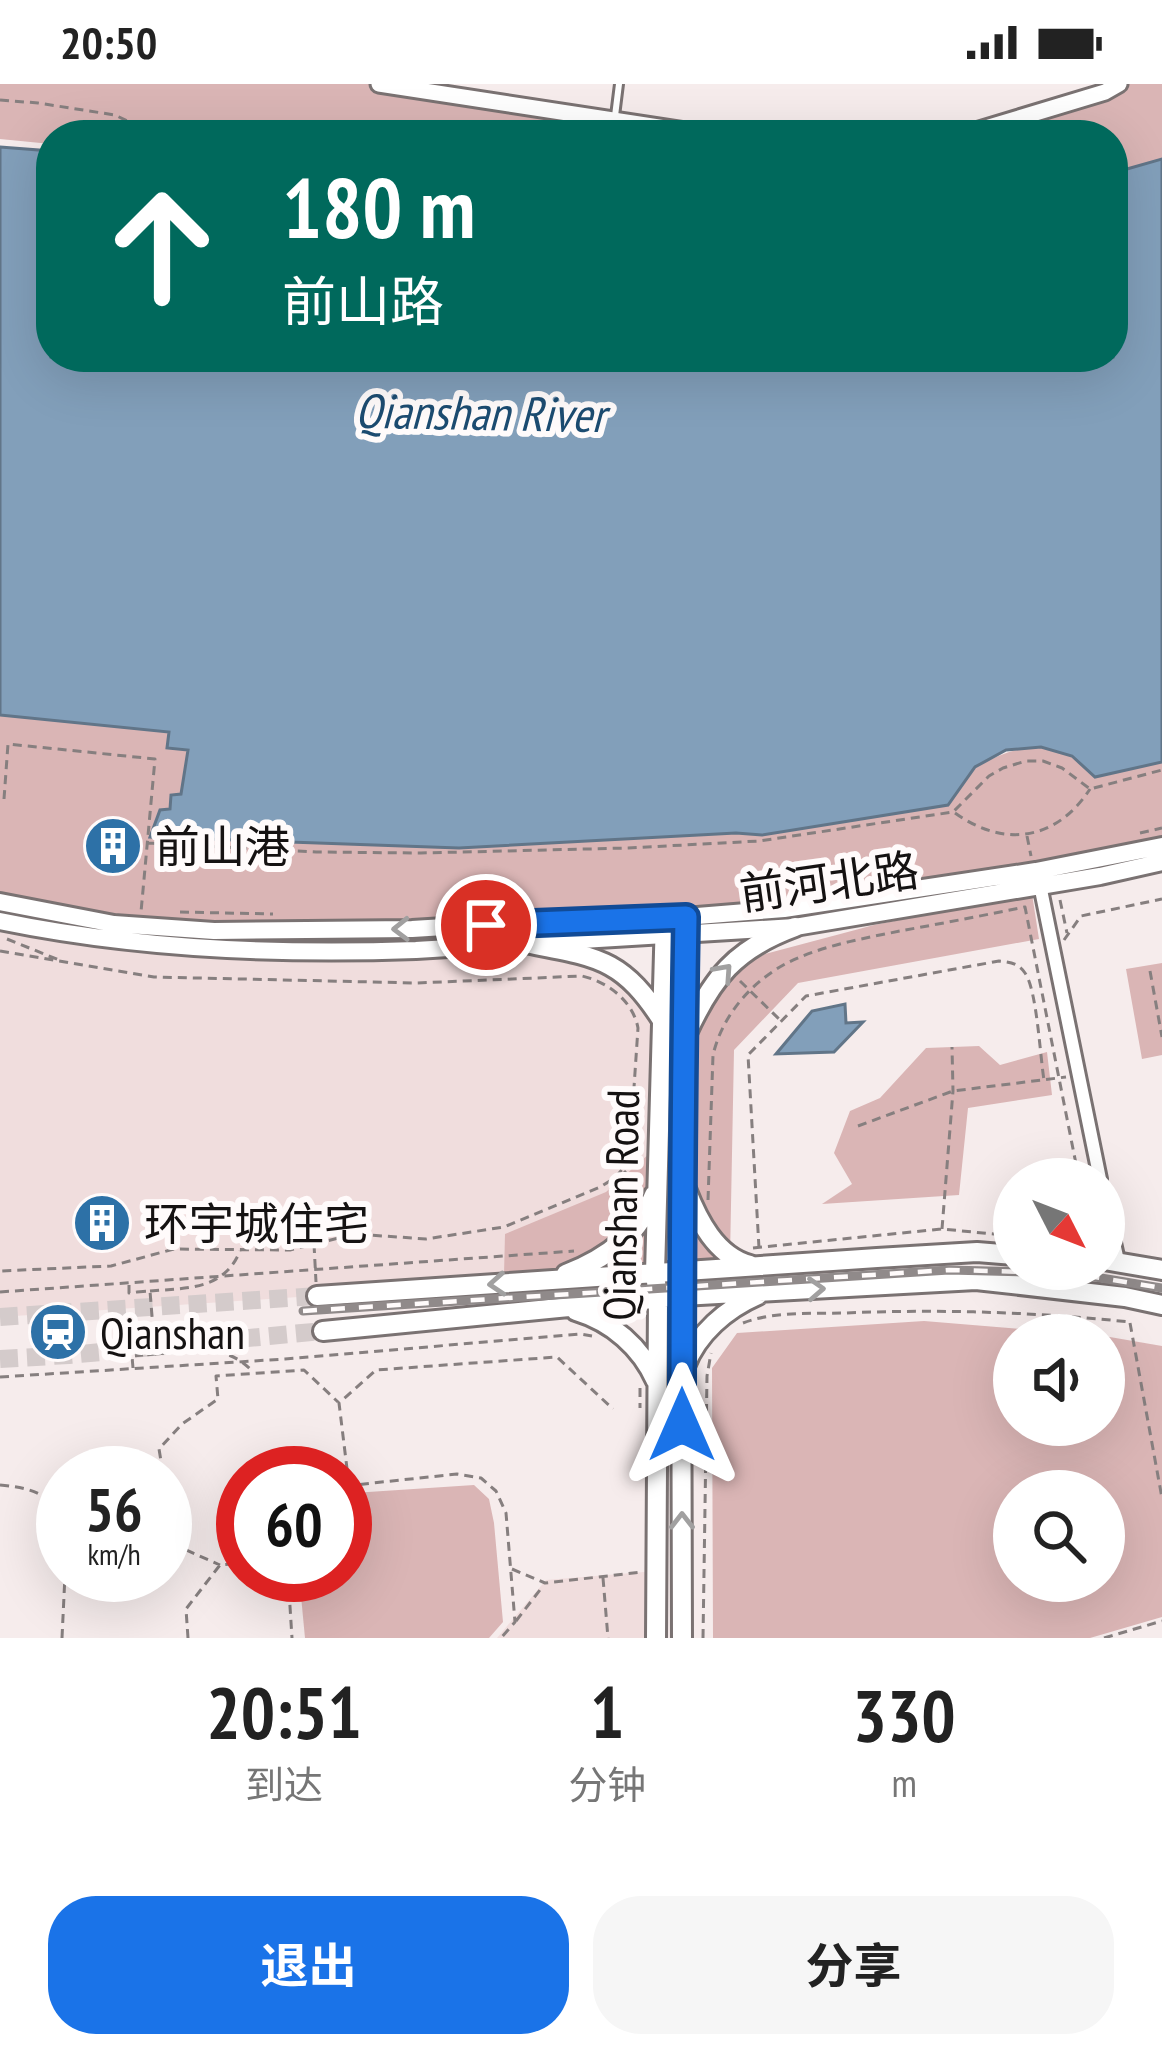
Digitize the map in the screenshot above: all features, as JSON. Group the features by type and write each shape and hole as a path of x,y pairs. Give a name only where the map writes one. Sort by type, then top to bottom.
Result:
{"main road":[{"name":"前河北路","path":"0,902 114,924 214,932 795,927 1162,846"},
{"name":"前河北路","path":"685,926 1036,871 1162,862"},
{"name":"前河北路","path":"0,921 134,942 359,952 525,943 665,926"},
{"name":"Qianshan Road","path":"656,1638 648,1384 658,1299 665,926"},
{"name":"Qianshan Road","path":"682,1638 685,926"},
{"path":"682,1045 699,1007 727,966 769,937 795,927"},
{"path":"525,943 610,964 642,991 663,1022"},
{"path":"683,1175 697,1215 717,1245 745,1265 760,1257"},
{"path":"542,1280 583,1267 616,1248 652,1202 658,1178"},
{"path":"976,1280 977,1252"},
{"path":"317,1296 681,1272 760,1257 993,1253"},
{"path":"1125,1263 1162,1270"},
{"path":"323,1330 682,1297 976,1280 1162,1305"},
{"path":"682,1382 694,1346 717,1321 744,1302 770,1292"},
{"path":"560,1308 585,1313 618,1332 640,1354 648,1384"}],"street":[{"path":"379,84 621,120"},
{"path":"1012,120 1119,84"},
{"path":"1036,871 1096,1158"}],"lane":[{"path":"615,119 619,84"}],"path":[{"path":"0,100 125,120"},
{"path":"4,800 8,743"},
{"path":"0,746 8,743 155,759 138,926"},
{"path":"148,843 337,852 628,848 758,841 953,812 989,776 1026,761 1062,768 1090,789"},
{"path":"953,812 996,834 1027,834 1060,821 1090,789 1162,770"},
{"path":"1125,837 1162,828"},
{"path":"1027,834 1036,871"},
{"path":"1061,944 1081,916 1162,899"},
{"path":"1060,900 1068,935"},
{"path":"707,1208 713,1055 728,1017 749,992 786,964 819,951 1025,907 1075,1158"},
{"path":"164,912 274,914"},
{"path":"0,936 65,962"},
{"path":"0,951 154,977 417,983 582,976 597,980 625,1001 638,1028 628,1161 615,1178 503,1227 426,1239 355,1234 290,1250 174,1250 111,1266 0,1271"},
{"path":"760,1257 748,1055 806,996 1010,962 1027,975 1044,1080"},
{"path":"727,966 782,1021"},
{"path":"1150,971 1162,1037"},
{"path":"942,1229 952,1047"},
{"path":"859,1126 953,1091 1079,1076"},
{"path":"746,1248 760,1257 942,1229 993,1234"},
{"path":"314,1244 317,1296"},
{"path":"128,1282 129,1293 194,1288 225,1275 241,1250"},
{"path":"0,1292 585,1250"},
{"path":"150,1291 154,1354"},
{"path":"1125,1297 1162,1498"},
{"path":"734,1328 775,1316 924,1310 1130,1322"},
{"path":"0,1377 596,1336"},
{"path":"703,1638 707,1376 717,1343"},
{"path":"133,1369 132,1356 201,1350 222,1352 254,1372"},
{"path":"339,1403 376,1370 557,1357 613,1409"},
{"path":"162,1446 182,1424 218,1399 216,1376 304,1370 339,1403 343,1446"},
{"path":"640,1408 648,1384"},
{"path":"372,1482 457,1474 481,1478 496,1491 506,1514 514,1622"},
{"path":"0,1486 36,1492"},
{"path":"509,1568 545,1583 657,1571"},
{"path":"188,1638 186,1609 216,1570"},
{"path":"603,1577 608,1638"},
{"path":"501,1638 545,1583"},
{"path":"62,1638 64,1602"},
{"path":"290,1602 292,1638"},
{"path":"1104,1638 1162,1621"}],"shaded area":[{"path":"0,84 374,84 624,120 36,120 36,143 0,139"},
{"path":"1119,84 1162,84 1162,164 1128,173 1128,120 1000,120"},
{"path":"0,715 169,732 188,749 181,795 975,767 1010,751 1048,747 1072,756 1095,777 1162,762 1162,847 777,921 625,931 173,928 0,897"},
{"path":"1032,894 1039,939 798,983 734,1050 730,1257 688,1265 693,1045 719,993 736,971 765,954 874,925"},
{"path":"0,919 134,942 360,952 525,944 610,964 663,1022 655,1273 0,1317"},
{"path":"1162,963 1162,1055 1142,1059 1126,969"},
{"path":"979,1046 1000,1065 1047,1052 1052,1095 968,1108 959,1195 822,1204 852,1184 834,1153 850,1111 880,1098 926,1048"},
{"path":"650,1153 648,1266 504,1275 505,1234 606,1192"},
{"path":"924,1321 993,1327 993,1446 1125,1446 1125,1340 1162,1346 1162,1617 1090,1638 713,1638 712,1368 737,1333"},
{"path":"474,1485 489,1499 503,1622 489,1638 305,1638 302,1602 372,1602 372,1492"},
{"path":"656,1571 656,1638 497,1638 546,1580"}],"water":[{"name":"Qianshan River","path":"0,147 36,150 36,372 1128,372 1128,169 1162,159 1162,762 1095,777 1072,756 1041,747 1006,750 975,767 948,805 762,835 459,848 150,837 160,810 170,809 171,795 181,794 188,750 167,748 169,732 0,715"},
{"path":"845,1004 846,1023 863,1022 834,1052 776,1054 812,1011"}],"tunnel":[{"path":"0,1317 317,1296"},
{"path":"0,1359 323,1331"}],"railway":[{"path":"303,1311 949,1270 1071,1273 1162,1288"}],"place":[{"name":"前山港","path":"113,846"},
{"name":"环宇城住宅","path":"102,1223"},
{"name":"Qianshan","path":"58,1332"}],"route":[{"path":"486,925 686,917 682,1425"}]}
